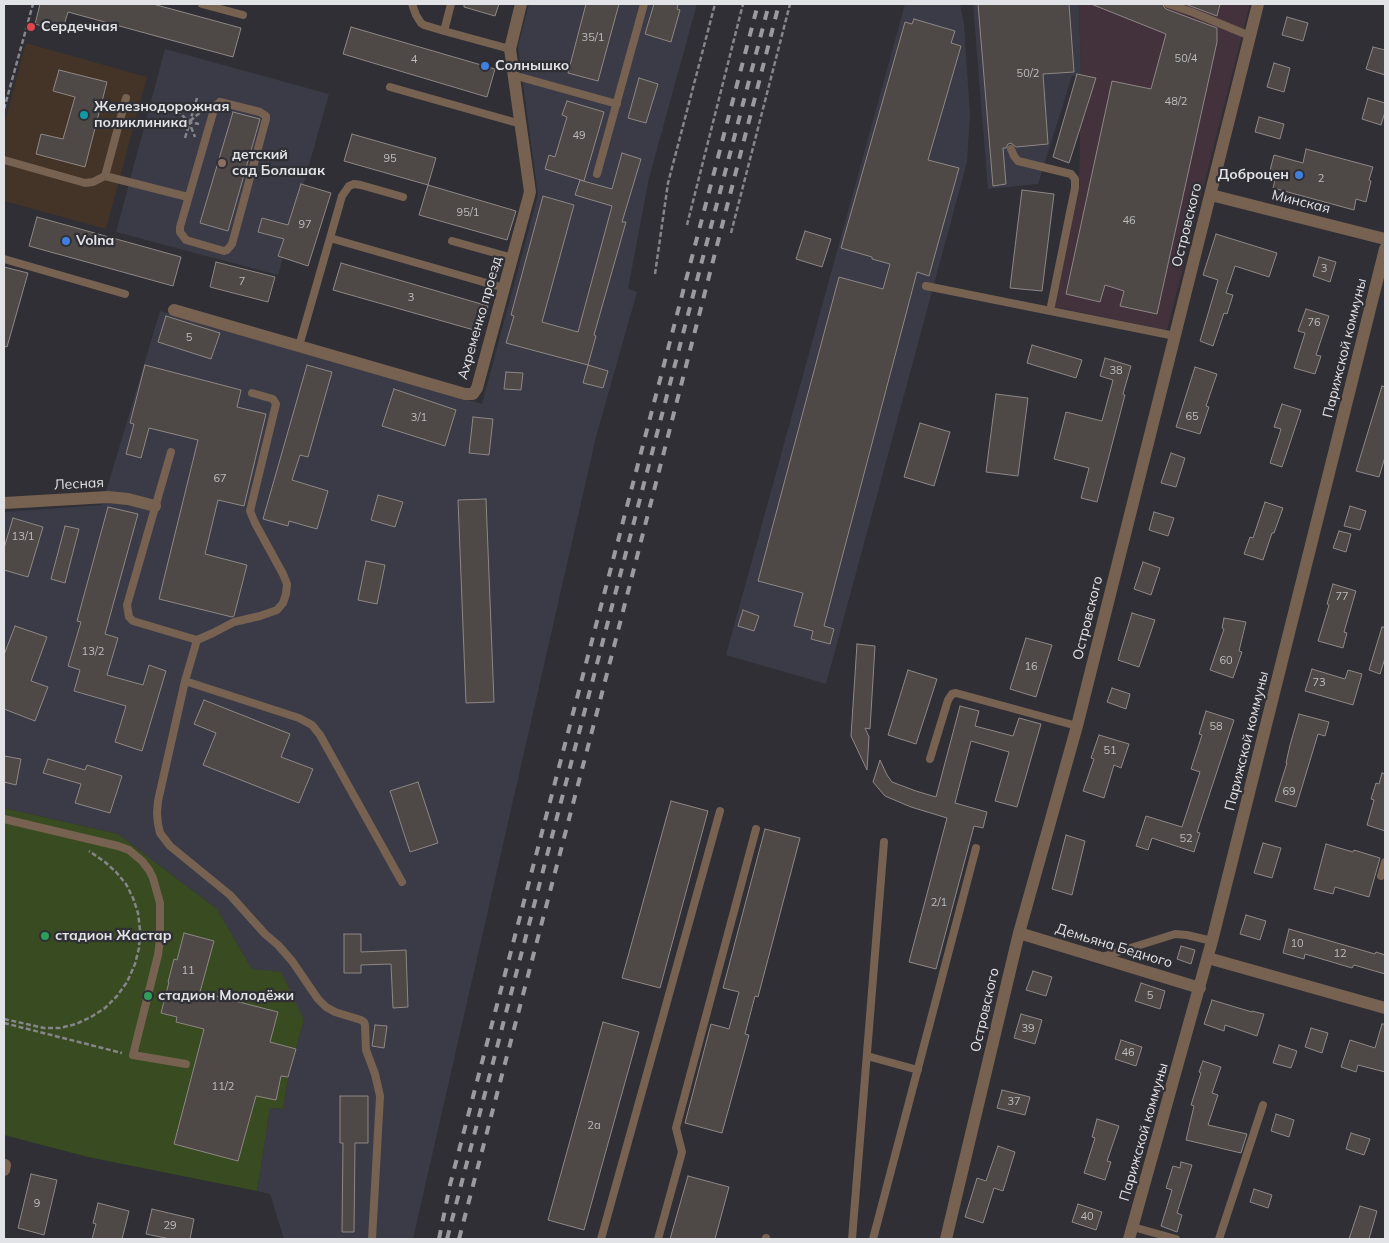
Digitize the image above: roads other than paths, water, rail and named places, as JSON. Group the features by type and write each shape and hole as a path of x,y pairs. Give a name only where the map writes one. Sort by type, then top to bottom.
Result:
{"street":[{"name":"Ахременко проезд","path":"174,310 465,394 473,394 477,388 530,192 510,49 521,4"},
{"name":"Островского","path":"946,1239 1019,933 1076,726 1258,4"},
{"name":"Минская","path":"1210,195 1385,238"},
{"name":"Парижской коммуны","path":"1131,1233 1208,958 1385,248"},
{"name":"Лесная","path":"4,503 108,497 128,499 155,506"},
{"name":"Демьяна Бедного","path":"1019,933 1200,988"},
{"path":"1208,958 1385,1008"}],"lane":[{"path":"202,4 243,15"},
{"path":"412,4 416,15 424,25 510,49"},
{"path":"444,31 451,4"},
{"path":"597,174 644,4"},
{"path":"1168,4 1250,36"},
{"path":"513,75 616,104"},
{"path":"390,86 520,124"},
{"path":"105,176 126,98"},
{"path":"223,102 260,112 266,116 266,123 232,244 227,250 190,242 182,237 180,227 188,196 217,103 223,102"},
{"path":"1012,149 1018,161 1071,174 1076,179 1050,311"},
{"path":"4,160 85,183 93,182 105,176 188,196"},
{"path":"299,346 342,196 349,186 361,185 403,197"},
{"path":"330,238 504,288"},
{"path":"452,241 512,258"},
{"path":"4,259 124,294"},
{"path":"926,286 1175,336"},
{"path":"170,452 127,605 129,617 138,624 197,640 234,622 277,610 283,603 286,594 286,584 283,574 250,512 276,404 272,399 252,393"},
{"path":"197,640 185,681 158,801 157,814 160,832 176,851 230,895 265,934 278,945 326,1007 364,1022 366,1050 380,1096 372,1239"},
{"path":"185,681 299,718 312,726 320,735 402,882"},
{"path":"930,758 948,700 950,696 956,693 1076,726"},
{"path":"601,1239 720,812"},
{"path":"4,818 118,846 129,850 142,861 153,878 160,903 161,920 158,955 133,1055 186,1064"},
{"path":"658,1239 682,1152 676,1128 756,828"},
{"path":"852,1239 884,842"},
{"path":"874,1239 976,848"},
{"path":"1381,876 1385,862"},
{"path":"1100,958 1175,934 1187,935 1212,942"},
{"path":"867,1056 918,1070"},
{"path":"1219,1239 1262,1105"},
{"path":"1131,1233 1176,1239"}],"railway":[{"path":"439,1239 450,1185 758,4"},
{"path":"447,1239 769,4"},
{"path":"459,1239 779,4"}],"place":[{"name":"Сердечная","path":"31,27"},
{"name":"Солнышко","path":"485,66"},
{"name":"Железнодорожная поликлиника","path":"84,115"},
{"name":"детский сад Болашак","path":"222,163"},
{"name":"Доброцен","path":"1299,175"},
{"name":"Volna","path":"66,241"},
{"name":"стадион Жастар","path":"45,936"},
{"name":"стадион Молодёжи","path":"148,996"}]}
